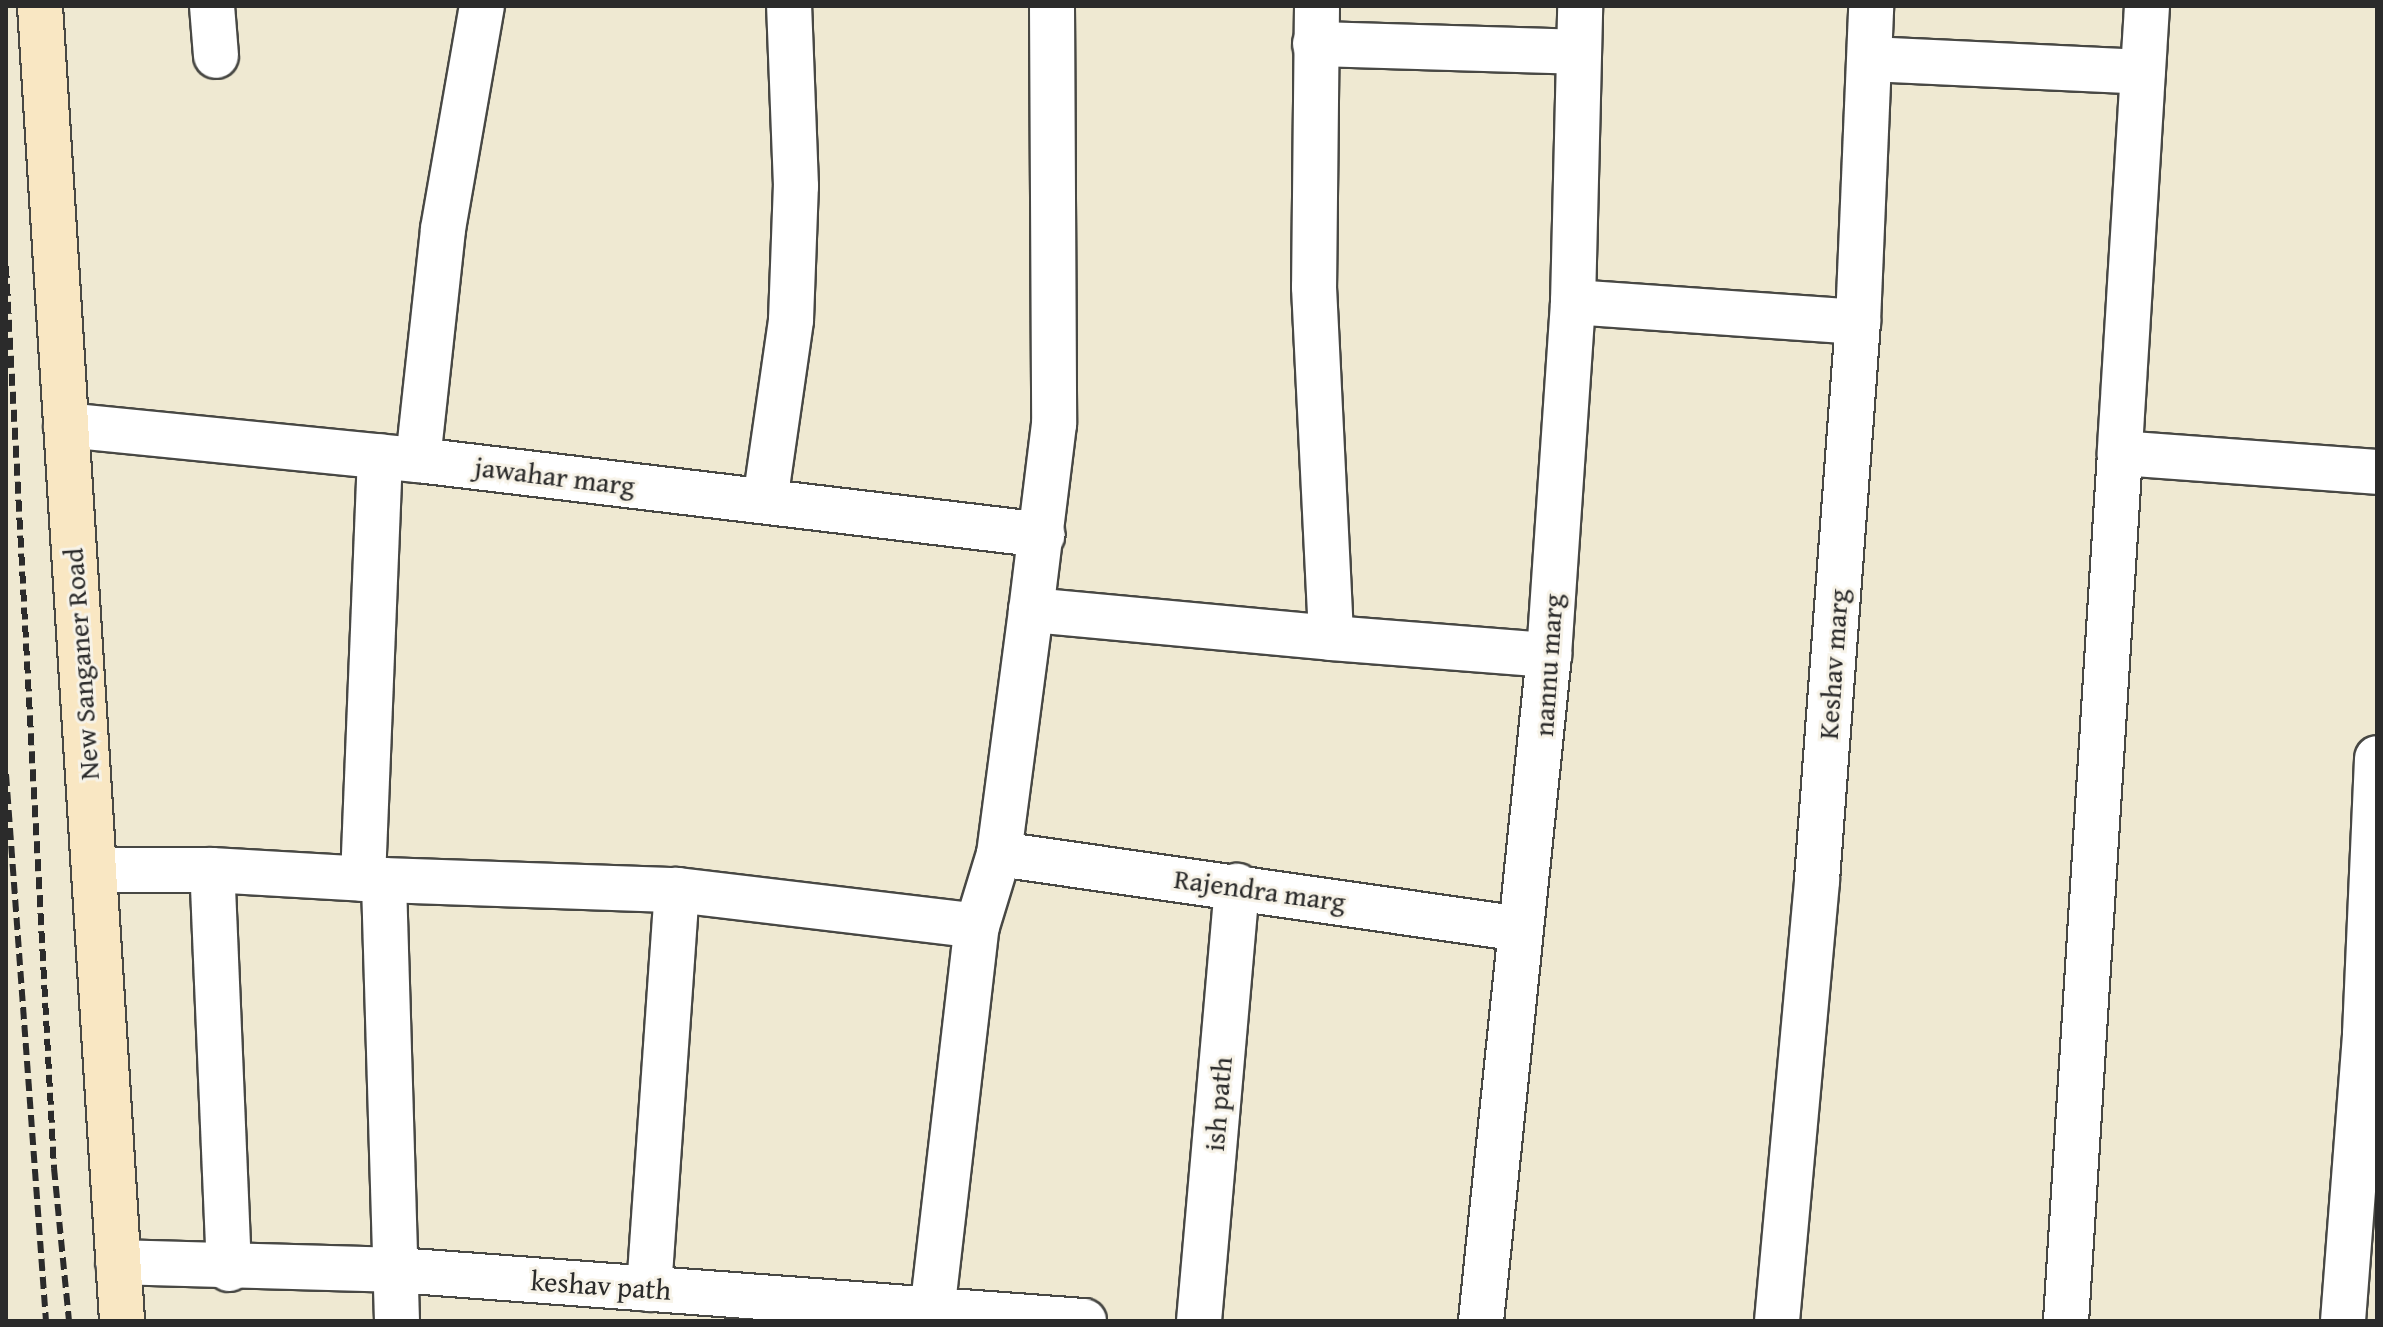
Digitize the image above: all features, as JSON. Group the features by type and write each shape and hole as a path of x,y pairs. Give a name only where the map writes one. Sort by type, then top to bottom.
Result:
{"main road":[{"name":"New Sanganer Road","path":"40,6 122,1321"}],"street":[{"path":"212,6 216,56"},
{"path":"397,1321 397,1270 374,879 399,458 482,6"},
{"path":"765,501 791,320 796,186 789,6"},
{"path":"932,1314 977,926 999,854 1043,535 1054,424 1052,6"},
{"name":"nannu marg","path":"1481,1321 1549,655 1573,302 1580,6"},
{"name":"Keshav marg","path":"1777,1321 1817,880 1858,322 1871,6"},
{"path":"2066,1321 2147,6"},
{"path":"1331,638 1314,287 1316,25 1579,52"},
{"path":"1870,59 2143,72"},
{"path":"1573,302 1858,322"},
{"name":"jawahar marg","path":"66,425 399,458 1043,535"},
{"path":"2120,453 2377,472"},
{"path":"1031,610 1549,655"},
{"path":"2343,1321 2365,1034 2377,757"},
{"name":"Rajendra marg","path":"999,854 1521,929"},
{"path":"94,870 212,870 677,890 977,926"},
{"path":"212,870 229,1269"},
{"name":"ish path","path":"1199,1321 1237,886"},
{"path":"649,1289 677,890"},
{"name":"keshav path","path":"118,1262 229,1269 397,1270 932,1314 1084,1321"}],"railway":[{"path":"6,266 54,1168 69,1321"},
{"path":"6,774 46,1321"}]}
